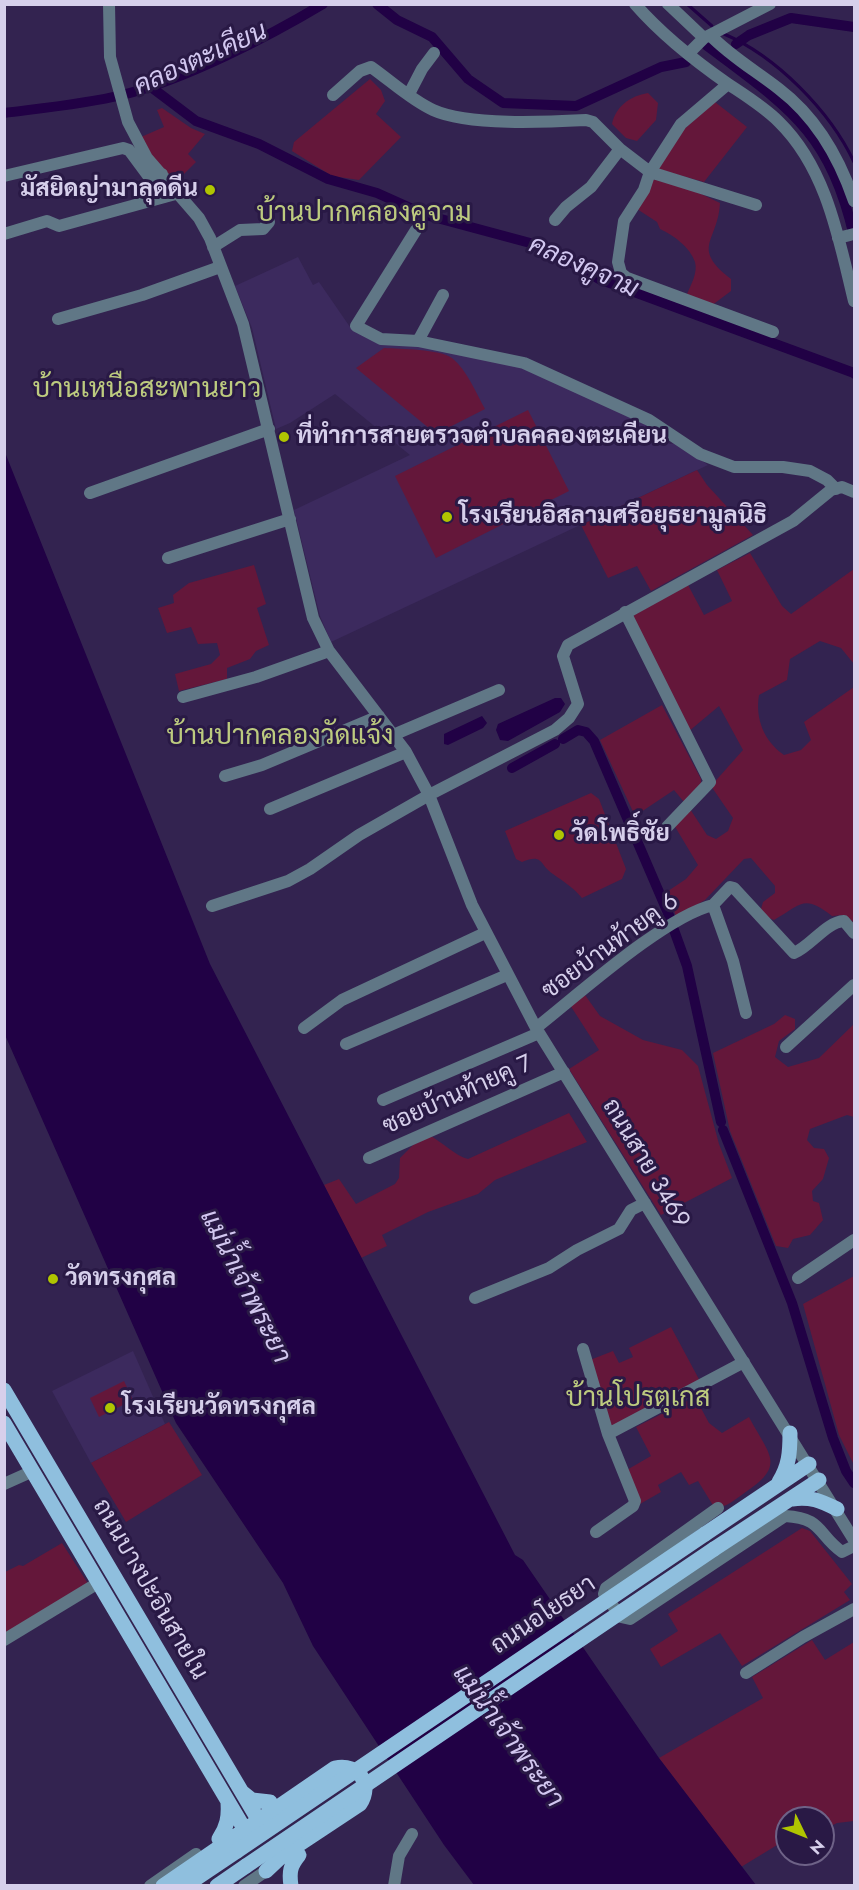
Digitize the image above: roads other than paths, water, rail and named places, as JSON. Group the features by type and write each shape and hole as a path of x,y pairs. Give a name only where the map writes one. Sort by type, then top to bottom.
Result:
{"main road":[{"name":"ถนนบางปะอินสายใน","path":"4,1390 257,1817"},
{"name":"ถนนบางปะอินสายใน","path":"4,1423 243,1827"},
{"path":"777,1485 787,1470 790,1456 790,1433"},
{"name":"ถนนอโยธยา","path":"185,1886 809,1464"},
{"name":"ถนนอโยธยา","path":"217,1886 819,1479"},
{"path":"788,1499 806,1497 820,1500 837,1509"},
{"path":"257,1817 270,1802 332,1760 353,1759 369,1771 375,1791 367,1809 269,1878"},
{"path":"163,1886 257,1817 335,1768 350,1767 357,1771 365,1783 364,1797 360,1804 283,1856 269,1878"},
{"path":"240,1790 252,1800 270,1802"},
{"path":"219,1839 229,1817 228,1802"},
{"path":"291,1886 289,1874 291,1864 299,1856"}],"street":[{"name":"ถนนสาย 3469","path":"109,4 110,57 128,122 147,158 199,218 213,247 246,332 313,618 329,651 406,752 429,795 485,933 538,1030 660,1231 790,1433 855,1540"},
{"path":"635,4 688,54 773,117 797,144 846,236 855,301"},
{"path":"668,4 707,37 782,91 808,116 832,148 855,201"},
{"path":"688,54 707,37 770,4"},
{"path":"409,94 422,69 434,53"},
{"path":"333,95 366,67 371,67 434,110 478,119 543,122 586,120 592,122 650,172 756,206"},
{"path":"728,84 681,124 650,172 644,190 624,221 618,262 621,273 627,278 773,332"},
{"path":"4,176 123,148 129,150 149,177 162,174"},
{"path":"555,220 566,207 591,187 620,148"},
{"path":"4,234 47,220 59,226 179,193"},
{"path":"213,247 240,230 263,229 269,222"},
{"path":"416,230 356,326 381,339 418,341 524,363 649,420 700,454 734,467 783,467 810,471 827,480 836,489"},
{"path":"58,319 142,295 220,267"},
{"path":"418,341 443,295"},
{"path":"90,493 269,429"},
{"path":"212,906 288,881 310,869 359,835 429,795 541,738 569,718 578,704 564,663 564,650 578,637 793,521 836,489 842,487 855,492"},
{"path":"168,558 290,519"},
{"path":"625,612 710,782 668,827"},
{"path":"183,697 256,678 329,651"},
{"path":"393,735 499,690"},
{"path":"225,776 262,765 379,716"},
{"path":"270,809 406,752"},
{"name":"ซอยบ้านท้ายคู 6","path":"383,1100 538,1030 649,940 699,909 713,905 730,887 735,888 794,953 802,950 836,922 844,921 855,933"},
{"path":"713,905 733,962 746,1013"},
{"path":"304,1028 318,1020 342,1000 485,933"},
{"path":"346,1044 507,975"},
{"path":"786,1047 855,985"},
{"name":"ซอยบ้านท้ายคู 7","path":"369,1158 564,1072"},
{"path":"475,1298 549,1268 577,1250 619,1229 631,1209 645,1203"},
{"path":"798,1278 855,1240"},
{"path":"583,1349 608,1434 635,1501 633,1506 596,1532"},
{"path":"608,1434 744,1362"},
{"path":"4,1484 33,1471"},
{"path":"718,1508 606,1588 604,1594 621,1617 630,1619 785,1516 814,1523 842,1552 855,1546"},
{"path":"4,1640 98,1583"},
{"path":"746,1673 803,1637 855,1609"},
{"path":"150,1886 219,1839 243,1827"},
{"path":"394,1886 399,1856 412,1834"},
{"path":"244,1886 269,1878"}],"water":[{"name":"แม่น้ำเจ้าพระยา","path":"4,450 210,964 515,1555 523,1560 659,1758 756,1885 474,1885 444,1845 313,1646 283,1583 176,1423 5,1035"},
{"path":"555,698 561,698 565,704 560,712 508,741 500,740 496,730 498,724"},
{"path":"482,716 487,723 483,728 448,745 444,744 444,734"}],"waterway":[{"name":"คลองตะเคียน","path":"4,113 93,101 146,88 225,56 323,4"},
{"path":"377,4 397,20 432,37 468,79 503,103 576,106 661,67 686,62"},
{"path":"687,4 712,26"},
{"path":"736,44 749,35 791,18 854,27"},
{"path":"724,34 763,56 800,87 831,124 854,162"},
{"path":"706,45 782,105 818,145 832,170 844,200 854,236"},
{"name":"คลองคูจาม","path":"151,87 196,121 259,144 328,179 377,193 426,215 545,247 599,279 854,373"},
{"name":"คลองคูจาม","path":"851,372 853,377"},
{"path":"563,739 578,730 586,732 594,741 671,920"},
{"path":"512,768 555,744"},
{"path":"674,930 687,966 721,1122"},
{"path":"723,1130 792,1303 833,1438 846,1471 854,1483"}],"place":[{"name":"มัสยิดญ่ามาลุดดีน","path":"210,190"},
{"name":"ที่ทำการสายตรวจตำบลคลองตะเคียน","path":"284,437"},
{"name":"โรงเรียนอิสลามศรีอยุธยามูลนิธิ","path":"447,517"},
{"name":"วัดโพธิ์ชัย","path":"559,835"},
{"name":"วัดทรงกุศล","path":"53,1279"},
{"name":"โรงเรียนวัดทรงกุศล","path":"110,1408"}],"district":[{"name":"บ้านปากคลองคูจาม","path":"364,214"},
{"name":"บ้านเหนือสะพานยาว","path":"147,390"},
{"name":"บ้านปากคลองวัดแจ้ง","path":"280,737"},
{"name":"บ้านโปรตุเกส","path":"638,1399"}]}
